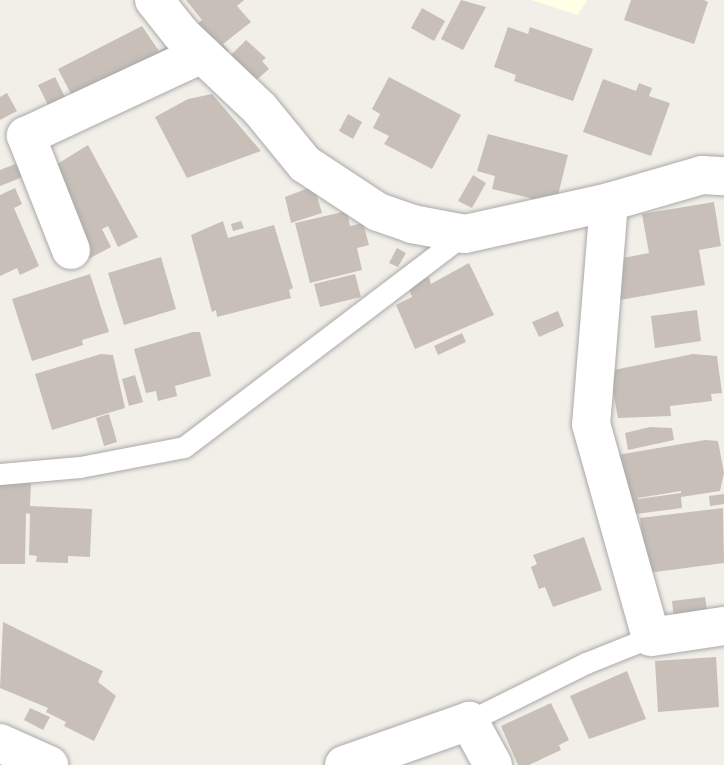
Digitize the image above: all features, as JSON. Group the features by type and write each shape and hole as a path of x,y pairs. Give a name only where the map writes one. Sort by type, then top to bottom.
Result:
{"street":[{"path":"154,0 202,54 260,109 305,164 378,212 465,234 609,202 702,175 724,176"},
{"path":"71,250 26,136 202,54"},
{"path":"609,202 591,424 651,637 724,626"},
{"path":"344,765 469,721 493,765"},
{"path":"0,743 50,765"}],"lane":[{"path":"0,474 80,467 184,446 465,234"},
{"path":"469,721 586,663 651,637"}],"shaded area":[{"path":"531,0 587,0 578,15"}],"building":[{"path":"186,0 244,0 237,6 251,22 223,44 229,51 217,60 191,29 202,20"},
{"path":"461,0 486,7 463,50 441,39"},
{"path":"631,0 708,2 694,44 624,20"},
{"path":"422,8 445,21 434,41 411,28"},
{"path":"142,26 159,51 168,46 179,68 82,115 58,69"},
{"path":"508,27 528,34 530,27 593,49 573,101 514,81 516,75 494,67"},
{"path":"246,40 266,58 262,61 269,69 246,89 223,63"},
{"path":"55,77 65,97 48,105 38,85"},
{"path":"389,77 461,115 432,169 384,144 389,136 373,128 380,114 372,109"},
{"path":"603,79 636,91 639,83 652,88 649,96 670,103 651,156 583,132"},
{"path":"7,93 17,111 0,120 0,97"},
{"path":"212,94 261,151 187,178 155,117 188,99"},
{"path":"348,114 362,122 353,139 339,131"},
{"path":"488,134 568,155 557,199 544,196 542,201 492,189 495,176 477,171"},
{"path":"88,145 138,237 118,247 108,226 102,229 111,247 73,267 46,171"},
{"path":"18,163 23,177 0,186 0,170"},
{"path":"473,175 486,183 472,208 458,201"},
{"path":"314,186 322,213 291,223 285,197"},
{"path":"15,188 22,204 14,208 39,266 20,275 17,268 0,276 0,195"},
{"path":"714,202 721,246 699,250 705,285 620,300 613,260 649,253 642,214"},
{"path":"347,211 350,226 363,223 369,245 357,248 362,270 310,283 295,223"},
{"path":"223,221 228,238 274,225 293,288 289,290 291,298 217,317 216,310 212,312 191,235"},
{"path":"241,221 244,228 233,231 231,224"},
{"path":"397,248 406,253 398,267 389,263"},
{"path":"161,257 176,309 124,325 108,273"},
{"path":"469,263 494,315 415,349 396,305 412,297 408,286 429,277 431,284"},
{"path":"90,274 109,332 82,340 83,345 32,361 12,299"},
{"path":"355,274 361,297 320,307 314,284"},
{"path":"697,310 701,341 655,348 651,316"},
{"path":"558,311 564,326 539,337 532,322"},
{"path":"200,332 211,376 175,386 177,396 158,401 156,391 146,393 134,349"},
{"path":"462,333 466,342 438,355 434,346"},
{"path":"101,354 113,355 125,408 52,430 35,374"},
{"path":"693,354 717,356 722,393 711,394 712,401 670,406 671,416 618,418 609,371"},
{"path":"135,375 143,402 129,406 122,379"},
{"path":"109,414 117,442 104,446 96,418"},
{"path":"650,427 672,428 674,440 628,450 625,433"},
{"path":"705,440 718,441 724,473 720,491 681,497 682,508 628,515 617,455","holes":["681,491 681,493 638,499"]},
{"path":"31,481 30,506 92,509 90,557 68,556 68,563 36,562 37,556 29,555 30,514 26,513 25,564 0,564 0,484"},
{"path":"724,494 724,504 710,506 709,496"},
{"path":"723,508 724,563 647,573 640,518"},
{"path":"584,537 602,590 553,607 545,587 539,589 531,567 537,564 533,555"},
{"path":"705,597 708,616 674,619 672,601"},
{"path":"3,622 103,671 98,682 116,696 94,741 64,726 66,722 46,712 48,708 0,688"},
{"path":"716,657 719,707 658,712 655,661"},
{"path":"627,671 646,719 589,739 570,696"},
{"path":"551,703 569,740 559,745 561,750 529,765 518,765 501,726"},
{"path":"30,708 50,717 43,730 24,720"}]}
